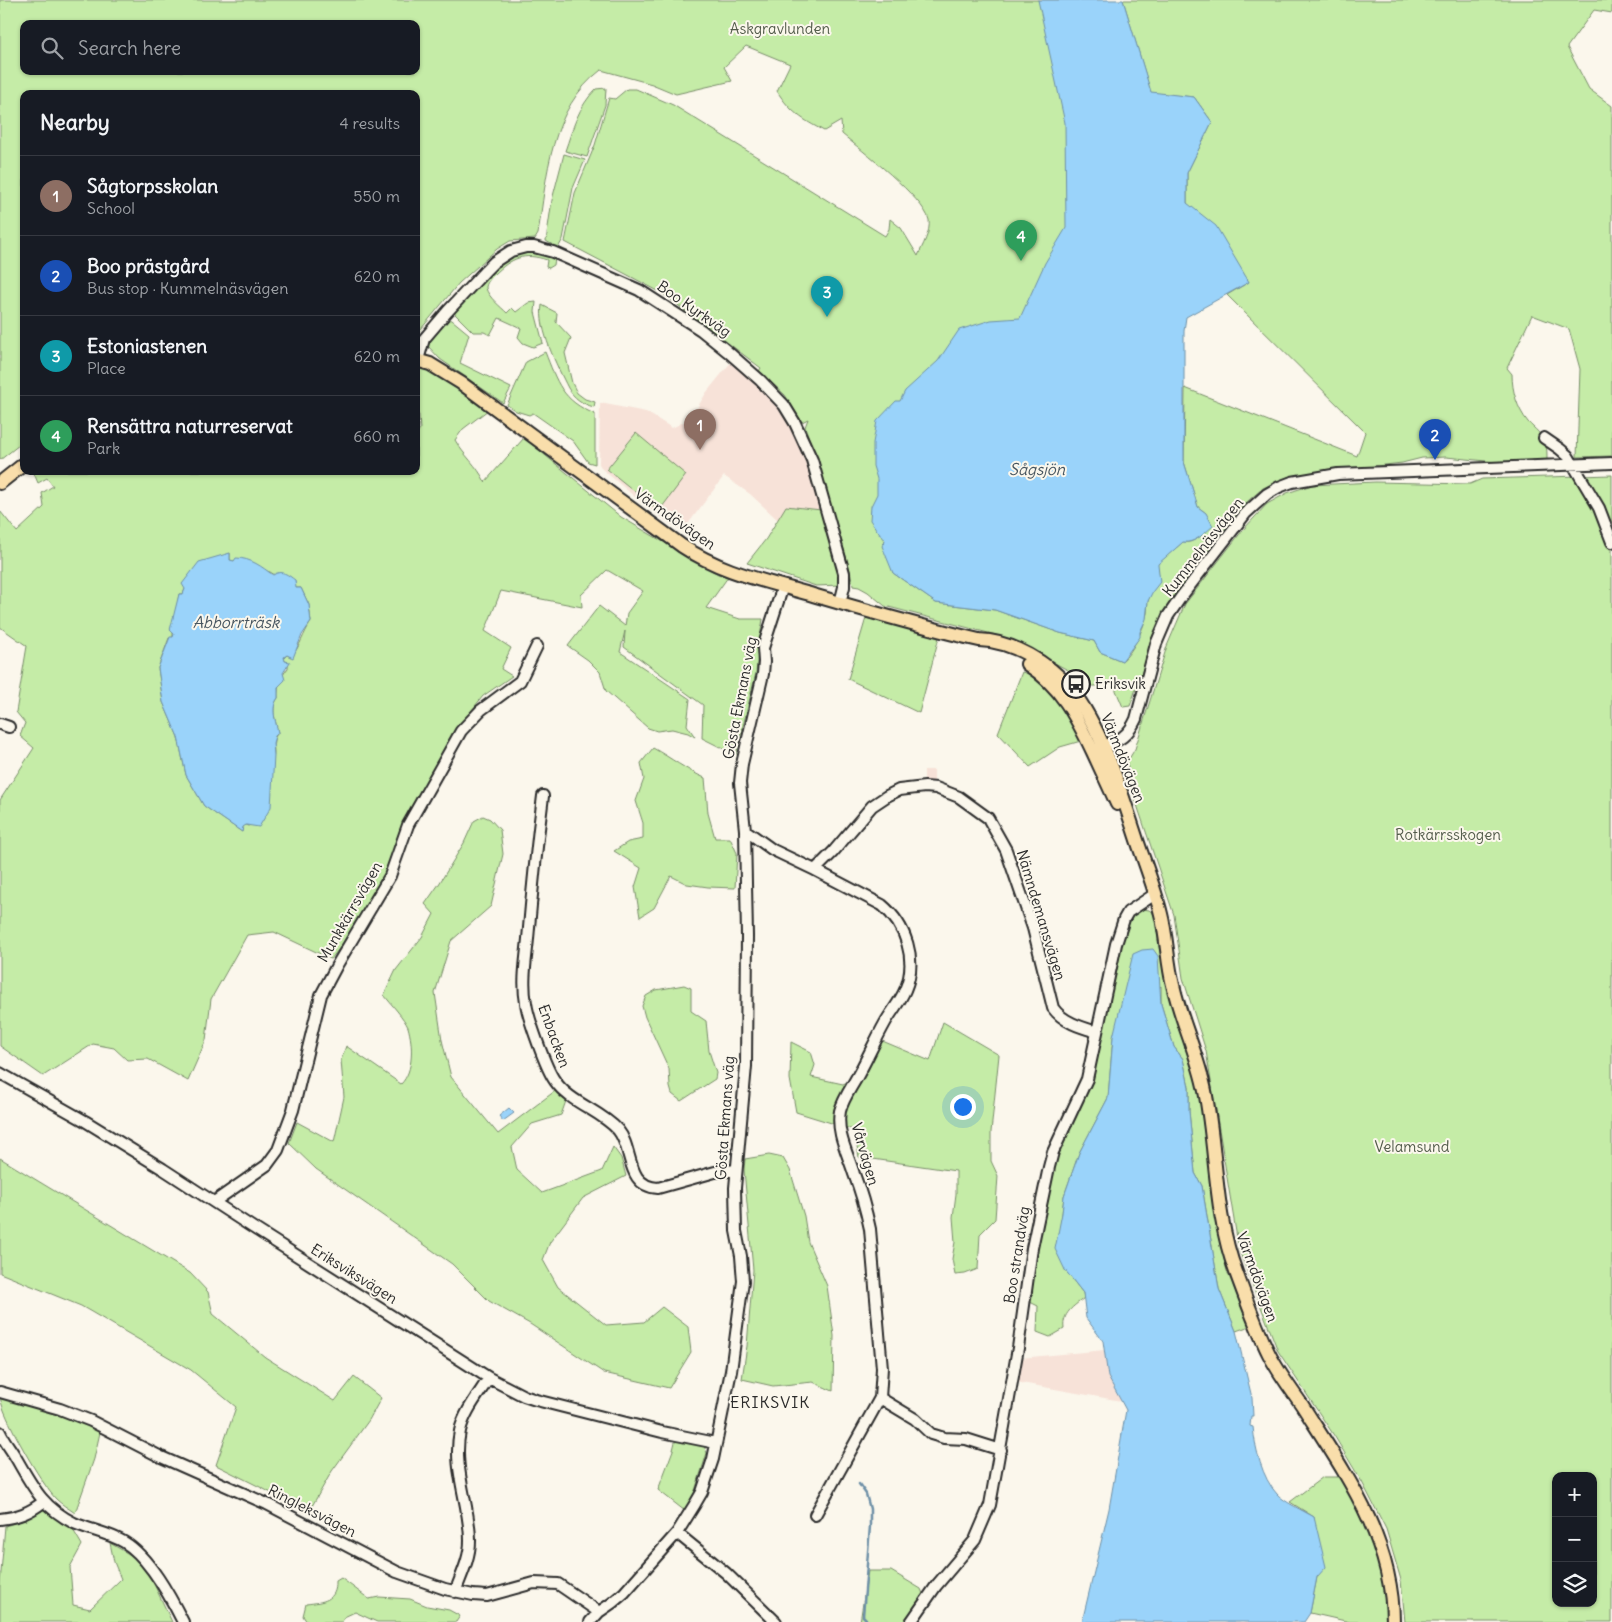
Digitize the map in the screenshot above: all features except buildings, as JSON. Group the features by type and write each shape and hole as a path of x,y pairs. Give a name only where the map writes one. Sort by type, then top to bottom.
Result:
{"main road":[{"name":"Värmdövägen","path":"420,361 430,364 461,383 699,558 724,569 907,623 979,640 990,640 1020,651 1051,670 1079,701 1090,720 1098,749 1131,821 1162,916 1172,984 1205,1090 1221,1218 1227,1248 1269,1354 1350,1482 1379,1540 1391,1594 1393,1622"},
{"path":"0,483 20,467"}],"street":[{"name":"Boo Kyrkväg","path":"420,351 424,339 477,278 502,256 526,246 553,252 654,298 728,351 784,405 795,423 812,460 844,573 844,587 840,603"},
{"path":"1544,438 1568,456 1572,466 1599,508 1612,542"},
{"name":"Kummelnäsvägen","path":"1098,749 1125,736 1134,724 1156,644 1168,616 1181,597 1246,513 1267,494 1279,487 1292,482 1338,474 1612,463"},
{"name":"Gösta Ekmans väg","path":"599,1612 624,1593 677,1534 702,1492 714,1459 731,1371 743,1281 736,1231 736,1170 746,1066 747,936 745,830 740,783 742,764 763,674 763,648 783,586"},
{"name":"Munkkärrsvägen","path":"214,1202 267,1165 278,1150 293,1110 321,995 390,876 408,825 461,731 481,710 520,681 537,646"},
{"name":"Nämndemansvägen","path":"815,870 872,806 887,796 899,790 925,787 936,788 958,797 988,818 1006,850 1033,928 1053,1008 1067,1021 1096,1032"},
{"name":"Enbacken","path":"543,796 530,912 525,994 528,1012 549,1072 555,1082 564,1090 618,1130 634,1174 643,1184 658,1188 715,1172 736,1170"},
{"name":"Vårvägen","path":"745,830 773,850 882,904 891,912 904,934 910,958 910,973 905,990 884,1024 844,1101 840,1120 844,1143 870,1229 882,1368 880,1398 815,1516"},
{"name":"Boo strandväg","path":"911,1622 936,1586 975,1540 990,1505 1018,1348 1032,1248 1053,1152 1087,1079 1116,944 1124,918 1128,912 1154,890"},
{"name":"Eriksviksvägen","path":"0,1073 85,1121 489,1378 536,1400 662,1432 716,1442"},
{"path":"455,1592 467,1560 470,1541 458,1464 460,1430 466,1415 489,1378"},
{"name":"Ringleksvägen","path":"0,1392 60,1409 91,1421 159,1456 267,1504 397,1572 455,1592 473,1596 487,1596 534,1583 558,1584 599,1612"},
{"path":"880,1398 915,1419 931,1434 944,1438 966,1439 1001,1450"},
{"path":"0,1432 30,1484 43,1502 73,1522 123,1541 134,1550 148,1565 173,1602 183,1622"},
{"path":"0,1519 21,1516 43,1502"},
{"path":"677,1534 726,1573 776,1622"},
{"path":"590,1622 599,1612"}],"shaded area":[{"path":"732,361 781,410 797,435 821,510 787,506 778,520 750,494 724,476 682,532 648,508 602,469 599,464 600,403 646,412 672,428 691,418 706,393"},
{"path":"924,770 934,770 934,782 924,782"},
{"path":"1105,1350 1108,1377 1121,1401 1016,1382 1020,1358"}],"green space":[{"name":"Askgravlunden","path":"0,0 1075,0 1122,177 884,538 893,573 936,603 995,610 1060,633 1094,641 1100,652 1122,661 1137,641 1147,615 1149,596 1158,574 1157,564 1183,542 1193,541 1207,531 1206,513 1198,507 1184,462 1185,388 1357,456 1365,432 1227,295 1249,282 1187,203 1187,173 1212,122 1194,97 1151,93 1123,0 1612,0 1612,13 1594,10 1567,47 1589,89 1612,106 1612,456 1577,457 1580,369 1569,329 1532,315 1507,368 1512,374 1514,393 1521,411 1545,441 1547,460 1497,462 1446,457 1422,458 1402,463 1290,476 1263,488 1248,501 1177,593 1159,623 1130,706 1123,707 1112,681 1099,686 1091,686 1081,677 1027,646 996,635 885,606 868,592 853,586 846,555 805,427 808,419 802,422 785,395 759,371 761,368 662,293 565,242 575,193 595,145 609,98 615,99 627,89 636,89 673,105 885,236 889,229 890,219 901,228 918,256 927,234 929,220 925,211 916,200 891,175 842,134 841,121 824,131 792,110 777,91 790,64 746,46 724,67 732,81 676,94 652,84 601,70 584,86 571,104 561,123 548,166 538,234 535,239 510,241 497,249 459,283 420,330 420,90 20,90 20,444 0,460"},
{"path":"606,88 605,105 587,157 565,151 577,118 585,103 596,89"},
{"path":"564,154 585,160 573,188 563,239 558,248 546,241 552,200"},
{"path":"527,250 555,258 554,265 549,268 546,267 547,260 539,258 518,258 500,269 489,281 486,288 492,298 507,313 512,308 516,312 528,303 536,302 535,312 543,343 533,347 523,343 518,337 521,328 499,318 490,335 484,332 473,332 455,314 454,310 499,263 510,256"},
{"path":"542,305 557,313 556,322 571,338 565,353 572,383 577,393 585,399 595,402 594,407 579,400 568,388 546,336 543,325"},
{"path":"445,320 452,320 469,334 460,363 511,388 503,403 440,359 427,345"},
{"path":"545,352 557,381 568,397 584,409 595,414 595,464 588,462 573,441 533,413 529,415 516,411 507,405 526,362"},
{"path":"420,367 429,370 488,410 463,429 455,440 485,482 524,438 621,517 718,574 728,577 706,608 740,619 763,619 756,673 736,755 702,738 703,705 624,647 625,631 620,652 690,699 687,725 695,737 672,729 657,731 648,728 606,691 600,672 588,660 568,646 599,606 625,626 627,613 643,591 607,570 581,595 582,607 501,591 485,631 511,648 501,669 512,676 483,696 456,730 436,765 389,867 362,919 331,959 274,932 247,935 211,999 206,1040 188,1081 148,1059 127,1060 114,1048 93,1044 43,1076 0,1046 0,800 34,748 20,736 25,723 16,712 27,646 0,627 0,511 17,532 44,507 42,493 53,486 47,478 38,483 35,475 420,475","holes":["230,553 230,560 270,572 296,588 301,588 309,605 311,622 294,653 291,657 287,655 284,658 288,662 288,668 280,682 278,698 274,706 278,733 274,739 274,755 249,826 243,826 242,832 204,806 186,775 178,737 163,702 158,668 169,638 173,637 179,594 183,594 185,589"]},
{"path":"636,433 686,475 659,511 607,469"},
{"path":"1612,475 1612,1622 1405,1622 1401,1580 1386,1529 1362,1482 1335,1437 1278,1351 1239,1250 1206,1051 1183,978 1174,915 1130,784 1127,762 1135,749 1167,646 1185,604 1242,531 1267,504 1287,493 1312,485 1375,482 1470,484 1482,479"},
{"path":"786,506 821,510 840,573 840,585 816,586 747,563 766,539"},
{"path":"866,618 939,637 919,713 848,679"},
{"path":"1022,672 1041,682 1049,690 1064,711 1081,741 1060,747 1030,767 998,733"},
{"path":"653,748 705,778 708,813 715,838 730,838 737,853 735,888 687,884 671,876 654,908 640,917 635,887 641,868 614,851 628,842 643,839 643,823 636,801 644,779 641,763"},
{"path":"483,816 490,819 500,830 503,854 491,906 451,941 435,993 442,1040 451,1077 498,1134 555,1091 566,1101 561,1115 532,1124 512,1147 517,1170 542,1193 602,1171 613,1147 621,1158 626,1176 583,1198 550,1242 543,1260 558,1287 606,1325 644,1322 662,1307 688,1327 691,1352 669,1388 604,1373 530,1324 489,1301 452,1264 316,1169 289,1143 297,1122 334,1142 344,1097 341,1060 346,1046 401,1084 405,1079 411,1057 411,1041 408,1027 384,995 396,970 422,937 434,914 425,904 464,843 474,821"},
{"path":"1143,909 1153,913 1155,918 1167,985 1193,1066 1199,1092 1219,1239 1227,1271 1250,1326 1236,1331 1219,1289 1202,1186 1195,1173 1189,1111 1189,1087 1183,1059 1174,1047 1161,1004 1161,986 1113,1037 1108,1098 1079,1153 1064,1196 1061,1223 1065,1270 1083,1293 1084,1298 1067,1315 1064,1329 1050,1337 1037,1332 1038,1306 1028,1301 1035,1247 1051,1170 1058,1151 1090,1086 1112,980 1127,921 1131,914"},
{"path":"684,985 691,988 691,1011 706,1021 709,1051 716,1073 715,1079 681,1101 672,1094 669,1069 645,1017 642,1006 646,996 656,990"},
{"path":"943,1022 999,1055 991,1132 991,1161 998,1176 995,1219 980,1234 978,1269 965,1274 955,1275 952,1259 955,1242 953,1217 956,1171 859,1157 854,1130 796,1112 790,1079 791,1042 811,1052 815,1065 811,1077 843,1084 862,1075 880,1040 930,1061"},
{"path":"769,1155 783,1158 790,1170 804,1216 808,1242 827,1286 834,1336 833,1391 813,1382 773,1386 742,1379 747,1346 753,1270 744,1170 745,1159"},
{"path":"0,1158 190,1273 208,1292 213,1314 265,1357 335,1401 354,1377 381,1398 369,1420 332,1471 308,1513 216,1465 236,1407 191,1370 81,1306 0,1273"},
{"path":"0,1396 59,1412 101,1428 94,1459 75,1513 56,1499 41,1480 14,1433"},
{"path":"676,1438 704,1446 707,1453 692,1500 685,1511 658,1490"},
{"path":"1323,1477 1340,1477 1366,1526 1379,1562 1389,1622 1350,1622 1310,1613 1317,1577 1314,1517 1290,1502"},
{"path":"45,1509 69,1523 82,1545 70,1567 73,1605 90,1609 121,1579 114,1562 110,1543 139,1560 152,1580 172,1622 0,1622 0,1584 5,1526 24,1520"},
{"path":"868,1571 891,1571 921,1589 923,1594 904,1622 860,1622"},
{"path":"341,1578 369,1599 379,1597 410,1599 427,1606 449,1610 460,1616 456,1622 377,1622 355,1612 344,1617 342,1622 307,1622 303,1616 306,1604 323,1601 331,1597 336,1588 336,1581"}],"water":[{"name":"Sågsjön","path":"1038,0 1123,0 1151,92 1194,97 1212,122 1187,173 1187,203 1216,226 1249,282 1186,317 1184,331 1184,462 1198,507 1206,513 1213,526 1195,540 1183,542 1158,564 1160,582 1148,601 1146,619 1140,632 1140,637 1122,661 1100,652 1094,641 1060,633 995,610 936,603 893,573 882,546 885,541 884,538 870,520 871,506 877,494 877,479 873,466 873,443 877,421 896,401 900,401 905,391 938,361 959,330 991,320 1020,318 1045,263 1066,228 1065,123"},
{"name":"Abborrträsk","path":"230,553 230,560 234,561 236,558 241,558 256,564 273,575 282,573 295,580 296,588 301,588 309,605 311,622 302,635 293,658 287,655 284,657 285,661 290,662 283,673 285,680 278,687 278,698 274,706 278,733 273,743 271,807 259,827 246,825 243,827 242,832 204,806 186,775 178,737 163,702 158,668 170,637 173,637 174,634 170,630 179,594 183,594 185,589 182,584 199,562"},
{"path":"1153,949 1158,956 1161,1004 1174,1047 1183,1059 1189,1087 1189,1111 1195,1173 1202,1186 1219,1289 1236,1331 1252,1398 1253,1416 1251,1416 1250,1426 1253,1427 1255,1444 1263,1471 1277,1494 1314,1517 1326,1567 1317,1577 1310,1613 1304,1622 1082,1622 1109,1509 1126,1410 1108,1377 1103,1341 1086,1318 1083,1293 1065,1270 1055,1249 1064,1196 1079,1153 1108,1098 1113,1037 1133,954 1142,950"},
{"path":"509,1108 514,1113 503,1121 499,1116"}],"waterway":[{"path":"859,1484 866,1494 870,1509 863,1616 866,1622"}],"place":[{"name":"Rensättra naturreservat","path":"1021,261"},
{"name":"Estoniastenen","path":"827,317"},
{"name":"Sågtorpsskolan","path":"700,450"},
{"name":"Boo prästgård","path":"1435,460"},
{"name":"Eriksvik","path":"1076,684"}],"district":[{"name":"ERIKSVIK","path":"770,1402"}],"park label":[{"name":"Rotkärrsskogen","path":"1448,835"},
{"name":"Velamsund","path":"1412,1147"}]}
